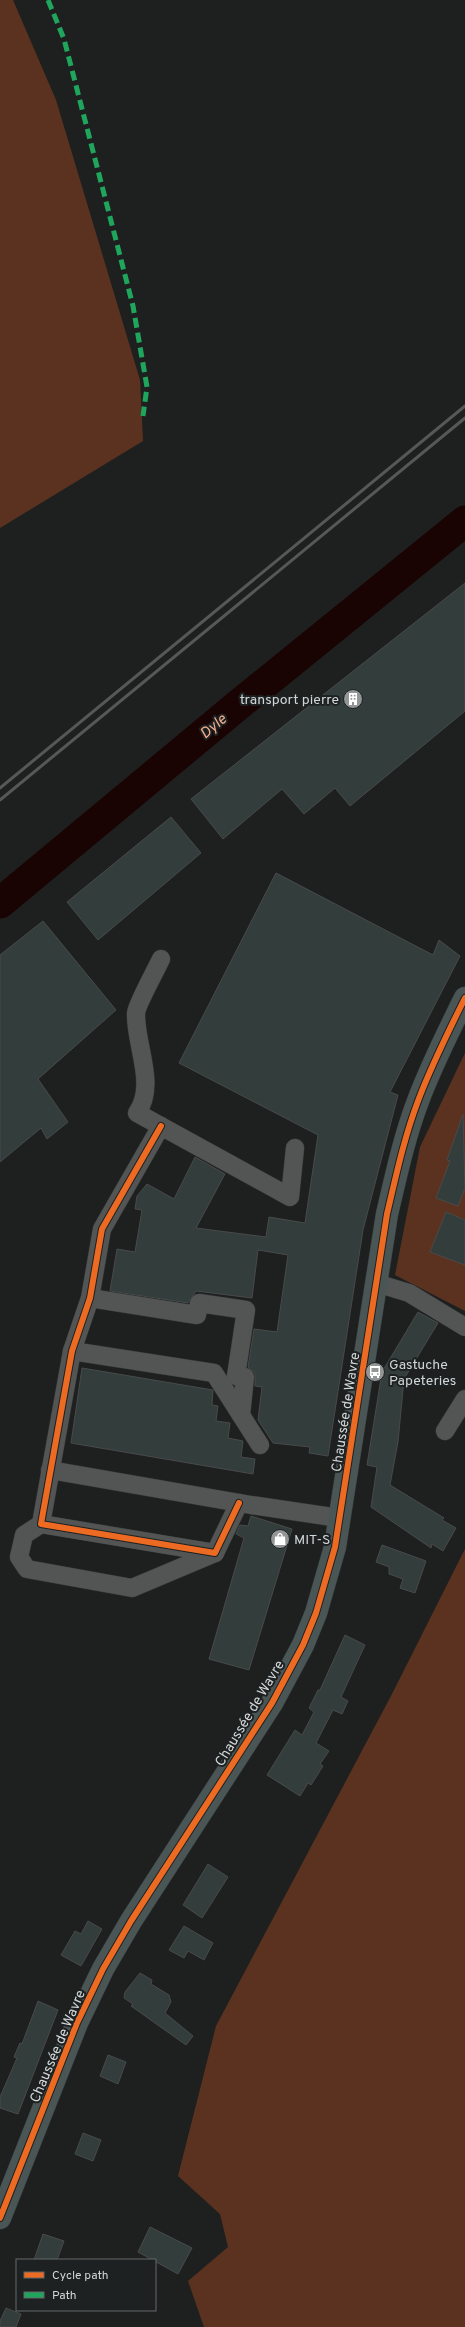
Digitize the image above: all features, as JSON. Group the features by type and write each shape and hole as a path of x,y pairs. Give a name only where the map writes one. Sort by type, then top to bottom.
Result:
{"main road":[{"name":"Chaussée de Wavre","path":"0,2218 77,2023 103,1969 131,1922 272,1703 303,1645 316,1613 335,1548 376,1283 388,1214 399,1163 418,1102 440,1049 465,998"}],"street":[{"path":"161,960 136,1012 145,1085 142,1105 137,1113 290,1197 295,1148"},
{"path":"41,1524 72,1351 90,1298 102,1229 161,1126"},
{"path":"376,1283 409,1293 465,1327"},
{"path":"90,1298 197,1315 199,1304 246,1310 236,1376 245,1377 241,1415"},
{"path":"72,1351 214,1374 260,1445"},
{"path":"445,1431 465,1400"},
{"path":"50,1470 239,1503 339,1518"},
{"path":"215,1553 41,1524 24,1535 19,1557 27,1569 132,1588 215,1553 239,1503"}],"shaded area":[{"path":"0,0 13,0 56,100 140,380 143,441 0,528"},
{"path":"465,1053 465,1311 395,1275 420,1147"},
{"path":"465,1549 465,2327 204,2327 188,2281 228,2247 220,2214 178,2176 216,2026 392,1694"}],"building":[{"path":"465,583 465,711 350,806 335,788 304,814 282,789 223,839 191,799"},
{"path":"171,817 201,853 98,940 67,902"},
{"path":"276,873 433,955 439,940 460,956 390,1092 398,1095 363,1230 328,1456 309,1453 310,1447 273,1443 258,1420 262,1387 255,1386 255,1373 248,1367 254,1329 277,1332 288,1255 258,1250 252,1298 196,1291 188,1303 110,1291 117,1249 135,1252 142,1210 135,1209 137,1196 147,1184 174,1199 195,1157 225,1174 196,1228 266,1237 269,1217 305,1223 318,1135 179,1063"},
{"path":"43,921 116,1010 38,1079 68,1122 47,1139 41,1128 0,1162 0,955"},
{"path":"463,1114 465,1188 458,1206 436,1198 450,1161 447,1160"},
{"path":"446,1212 465,1220 465,1265 430,1252"},
{"path":"418,1312 438,1323 404,1379 398,1442 390,1485 444,1518 442,1520 456,1528 443,1551 432,1544 431,1548 371,1507 377,1467 367,1465 382,1372"},
{"path":"82,1368 213,1390 212,1405 218,1406 216,1421 230,1423 228,1438 243,1441 241,1457 255,1459 253,1474 71,1443"},
{"path":"251,1516 292,1529 249,1670 209,1659 244,1538 236,1534 240,1525 248,1526"},
{"path":"382,1545 426,1561 415,1593 400,1588 403,1579 389,1574 389,1567 376,1562"},
{"path":"345,1635 365,1645 341,1697 348,1701 342,1714 333,1710 316,1743 329,1751 320,1764 323,1766 311,1785 308,1783 300,1796 267,1775 295,1730 302,1735 314,1712 309,1708 318,1690 320,1690"},
{"path":"208,1864 228,1877 202,1918 183,1905"},
{"path":"88,1921 102,1929 81,1966 61,1955 75,1931 81,1934"},
{"path":"184,1926 213,1943 204,1960 188,1951 184,1958 169,1950"},
{"path":"140,1973 152,1980 151,1984 169,1995 171,2002 165,2013 193,2036 186,2045 131,2006 133,2004 124,1998 125,1992"},
{"path":"38,2001 58,2010 18,2114 0,2108 0,2097 17,2058 14,2057 20,2043 22,2044"},
{"path":"108,2055 126,2062 118,2084 100,2076"},
{"path":"83,2133 101,2140 93,2161 75,2154"},
{"path":"150,2227 192,2248 178,2274 156,2262 156,2259 151,2259 138,2252"},
{"path":"43,2234 64,2241 57,2259 34,2259"},
{"path":"6,2308 21,2314 16,2327 0,2327 0,2321"}],"waterway":[{"name":"Dyle","path":"0,903 237,706 465,521"}],"railway":[{"path":"0,788 465,406"},
{"path":"0,800 465,418"}],"marked path":[{"path":"48,0 64,39 133,306 147,387 143,416"}],"cycle path":[{"path":"0,2218 77,2023 103,1969 131,1921 272,1703 303,1645 316,1613 335,1547 387,1214 397,1171 413,1115 423,1088 465,998"},
{"path":"161,1126 102,1229 90,1298 72,1351 41,1524 215,1553 239,1503"}],"place":[{"name":"transport pierre","path":"353,699"},
{"name":"Gastuche Papeteries","path":"375,1372"},
{"name":"MIT-S","path":"280,1539"}]}
